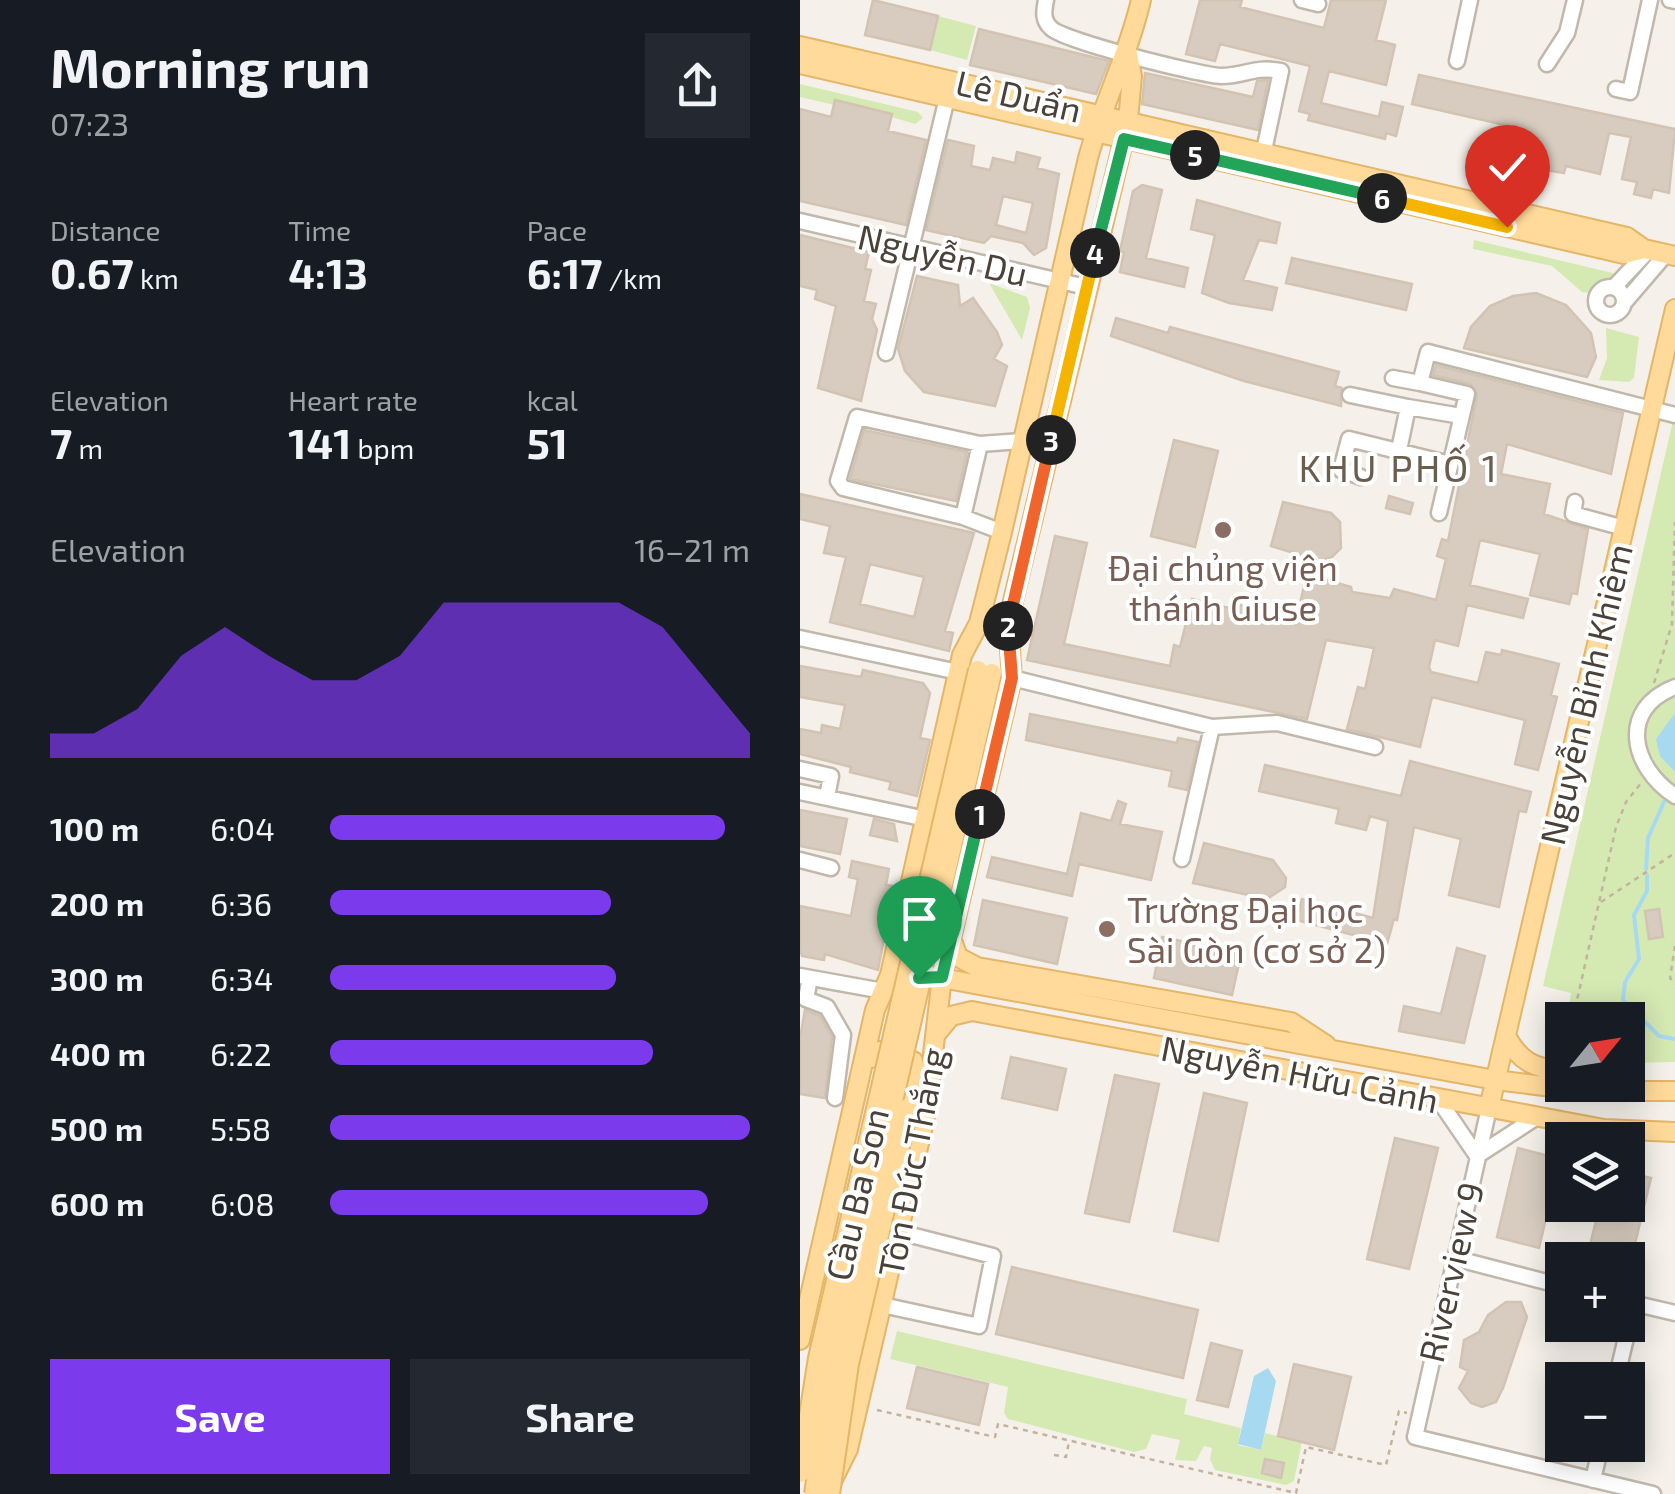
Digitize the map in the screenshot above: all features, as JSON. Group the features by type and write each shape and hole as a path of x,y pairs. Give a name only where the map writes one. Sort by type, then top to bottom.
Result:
{"main road":[{"path":"1128,54 1141,0"},
{"name":"Lê Duẩn","path":"800,46 1100,113 1126,130"},
{"name":"Tôn Đức Thắng","path":"800,1340 852,1116 850,1076 883,992 958,672 978,623 1002,532 1100,113 1128,54"},
{"name":"Tôn Đức Thắng","path":"816,1494 843,1464 855,1423 926,1113 942,977 1012,678 1008,622 1126,130 1132,76 1128,54"},
{"name":"Lê Duẩn","path":"800,64 1095,132 1126,130 1262,161 1392,191 1624,254 1658,252"},
{"name":"Nguyễn Bỉnh Khiêm","path":"1489,1108 1675,308"},
{"path":"1044,351 1070,356"},
{"name":"Cầu Ba Son","path":"800,1477 818,1358 985,671 1008,622"},
{"name":"Cầu Ba Son","path":"816,1494 833,1362 985,671 978,623"},
{"path":"951,938 958,957 977,967 1291,1022 1331,1048"},
{"path":"852,1116 862,1097 882,1016 894,995 919,978 942,977"},
{"name":"Nguyễn Hữu Cảnh","path":"942,977 1495,1080 1545,1078"},
{"path":"1109,992 1148,1015"},
{"name":"Nguyễn Hữu Cảnh","path":"936,1035 951,1016 972,1011 1538,1117 1604,1128 1675,1132"},
{"path":"1506,1036 1518,1058 1545,1071"},
{"path":"830,1494 849,1364 909,1107 915,1064 906,1056 884,1051 872,1058"},
{"name":"Nguyễn Hữu Cảnh","path":"1645,1089 1675,1090"},
{"path":"800,1396 826,1407 847,1406 860,1398"},
{"name":"Tôn Đức Thắng","path":"800,1477 831,1457 855,1423"}],"street":[{"path":"1046,0 1044,18 1057,33 1222,76 1259,67 1282,72 1262,161"},
{"path":"1302,0 1318,4"},
{"path":"1456,61 1470,0"},
{"path":"1547,64 1567,33 1575,0"},
{"path":"1616,89 1630,92 1650,0"},
{"path":"886,353 947,98"},
{"name":"Nguyễn Du","path":"800,221 1086,288"},
{"path":"1658,252 1624,304 1610,316 1598,309 1596,299 1600,290 1614,288 1658,252"},
{"path":"1614,288 1624,304"},
{"path":"1420,384 1428,352 1675,416"},
{"path":"1392,378 1466,394 1439,512"},
{"path":"1350,395 1461,416"},
{"path":"1399,450 1408,406"},
{"path":"1002,532 963,517 843,488 838,481 856,416 980,444 1023,442"},
{"path":"1361,477 1341,470 1349,439 1450,464"},
{"path":"963,517 980,444"},
{"path":"1575,502 1573,514 1624,528"},
{"path":"800,638 958,672"},
{"path":"1012,678 1212,727 1277,723 1375,748"},
{"path":"1675,687 1648,704 1638,720 1635,736 1639,755 1650,774 1675,796"},
{"path":"1182,859 1212,727"},
{"path":"800,769 831,776 826,798"},
{"path":"800,792 926,819"},
{"path":"800,860 832,868"},
{"path":"835,1098 850,1076 839,1026 827,1007 806,999 805,977 883,992"},
{"path":"1438,1099 1477,1156 1538,1117"},
{"name":"Riverview 9","path":"1489,1108 1415,1437 1592,1480"},
{"path":"882,1305 979,1326 993,1256 899,1232"},
{"path":"1454,1258 1545,1282"},
{"path":"1645,1306 1675,1313"},
{"path":"1597,1462 1592,1480 1653,1494"}],"path":[{"path":"1648,704 1674,625 1675,522"},
{"path":"1577,1002 1619,817 1630,796 1650,774"},
{"path":"1598,904 1675,854"},
{"path":"1675,946 1670,978 1675,984"},
{"path":"877,1410 995,1437 998,1424 1296,1493 1306,1447 1386,1465 1399,1411 1418,1416"},
{"path":"1054,1455 1066,1457 1070,1441"}],"green space":[{"path":"938,16 976,26 967,60 930,50"},
{"path":"800,84 918,112 923,118 915,124 835,100 834,105 800,97"},
{"path":"1474,240 1617,274 1591,293 1582,292 1552,266 1473,249"},
{"path":"989,283 1027,297 1030,308 1022,340"},
{"path":"1606,328 1639,337 1634,378 1629,382 1599,380 1607,358"},
{"path":"1675,412 1675,1062 1645,1063 1645,1002 1570,1002 1571,993 1543,986"},
{"path":"897,1331 1187,1399 1184,1414 1241,1428 1238,1445 1261,1450 1265,1433 1302,1442 1294,1481 1286,1485 1215,1470 1210,1459 1212,1448 1204,1446 1196,1461 1175,1460 1180,1440 1152,1434 1146,1449 1134,1452 1008,1419 1004,1413 1008,1387 890,1359"}],"water":[{"path":"1675,713 1675,772 1660,756 1656,739"},
{"path":"1268,1368 1276,1381 1261,1450 1238,1444 1254,1376"}],"building":[{"path":"873,0 938,16 930,50 865,35"},
{"path":"1200,0 1242,0 1240,7 1324,28 1331,0 1386,0 1376,40 1395,45 1386,85 1329,71 1321,103 1379,117 1382,102 1403,107 1396,136 1386,133 1385,139 1308,120 1310,114 1299,111 1310,66 1220,44 1215,61 1186,54"},
{"path":"979,29 1109,61 1096,94 970,65"},
{"path":"1145,73 1253,97 1257,81 1268,80 1258,130 1142,104"},
{"path":"1419,75 1675,129 1669,193 1653,189 1651,198 1634,194 1637,182 1622,179 1631,137 1609,133 1600,174 1566,166 1564,173 1546,170 1540,167 1542,160 1508,153 1514,127 1412,104"},
{"path":"835,100 892,114 888,131 926,140 906,225 800,201 800,109 831,117"},
{"path":"948,140 974,146 971,166 990,170 993,158 1015,163 1017,152 1040,158 1037,168 1059,174 1046,248 1034,255 1023,243 991,236 984,243 926,230","holes":["1003,196 1033,203 1026,233 996,225"]},
{"path":"1142,185 1162,190 1146,258 1188,268 1184,287 1120,272 1124,252 1120,251 1133,191"},
{"path":"1197,200 1280,223 1276,243 1259,240 1243,280 1277,288 1272,310 1229,303 1202,293 1215,235 1191,229"},
{"path":"800,235 869,252 865,269 871,270 864,301 876,304 872,319 877,330 861,401 818,388 836,306 815,299 817,290 800,286"},
{"path":"1292,258 1412,284 1406,310 1286,283"},
{"path":"917,276 958,285 960,306 973,298 997,332 1002,345 994,359 1007,366 995,406 924,392 905,371 898,349"},
{"path":"1536,293 1566,305 1591,333 1596,357 1587,377 1464,348 1471,327 1490,306 1513,296"},
{"path":"1116,318 1168,333 1170,327 1339,372 1335,386 1342,388 1341,406 1244,381 1111,336"},
{"path":"1436,365 1623,413 1611,474 1507,444 1501,474 1550,484 1544,514 1588,529 1577,594 1572,593 1569,604 1530,595 1540,554 1480,540 1470,585 1528,599 1523,618 1467,605 1458,646 1435,640 1431,672 1478,683 1486,652 1501,655 1502,650 1559,664 1551,695 1557,697 1538,770 1515,764 1525,720 1432,697 1420,747 1347,729 1358,687 1365,689 1374,648 1326,640 1307,719 1027,660 1055,536 1087,543 1064,644 1170,666 1174,645 1180,647 1192,599 1233,609 1234,603 1295,624 1307,574 1351,587 1352,592 1390,598 1394,589 1436,600 1446,559 1437,556 1442,539 1448,541 1477,395 1470,384 1433,375"},
{"path":"864,430 967,452 956,501 850,479"},
{"path":"1174,440 1218,451 1195,547 1151,536"},
{"path":"800,494 974,533 945,631 953,633 949,651 830,622 846,557 824,553 830,526 800,519","holes":["870,564 924,577 914,617 860,604"]},
{"path":"1389,496 1413,503 1410,514 1386,508"},
{"path":"1283,502 1331,513 1340,522 1341,548 1332,557 1309,564 1310,558 1271,546"},
{"path":"800,666 861,677 863,670 923,683 930,693 920,738 930,740 917,796 889,789 891,782 850,772 851,767 800,754 800,729 821,733 822,725 840,729 845,705 800,697"},
{"path":"1030,714 1177,743 1178,738 1198,742 1187,790 1169,786 1172,771 1026,740"},
{"path":"1410,761 1531,792 1526,812 1519,811 1499,907 1449,895 1461,839 1414,827 1397,920 1394,919 1387,944 1297,920 1302,899 1373,918 1388,821 1370,816 1366,830 1336,823 1339,809 1259,791 1265,765 1401,796"},
{"path":"1118,801 1126,804 1120,824 1162,832 1151,880 1079,864 1072,896 987,877 992,857 1067,874 1081,813 1111,821"},
{"path":"800,810 847,819 840,854 800,846"},
{"path":"874,819 894,824 897,841 870,835"},
{"path":"1204,843 1273,860 1286,878 1285,887 1267,899 1193,883"},
{"path":"852,861 889,869 886,885 894,886 878,970 825,954 824,960 802,956 800,949 800,906 851,916 858,879 849,877"},
{"path":"983,900 1067,918 1057,964 974,945"},
{"path":"1659,909 1663,937 1649,939 1645,911"},
{"path":"1162,937 1241,954 1232,995 1154,978"},
{"path":"1457,948 1485,956 1464,1043 1399,1031 1404,1006 1441,1014"},
{"path":"805,1010 820,1016 832,1037 825,1098 800,1094 800,1038"},
{"path":"1011,1057 1066,1069 1057,1110 1002,1098"},
{"path":"1115,1075 1159,1084 1129,1222 1085,1213"},
{"path":"1204,1093 1247,1103 1218,1241 1174,1231"},
{"path":"1395,1138 1438,1148 1409,1269 1367,1259"},
{"path":"1518,1148 1545,1155 1545,1222 1539,1248 1497,1237"},
{"path":"1645,1177 1651,1178 1645,1203"},
{"path":"1596,1222 1640,1222 1635,1242 1591,1242"},
{"path":"1012,1267 1198,1310 1183,1378 996,1334"},
{"path":"1506,1302 1521,1302 1527,1317 1496,1402 1482,1407 1471,1403 1459,1388 1468,1371 1460,1367 1464,1340 1479,1332 1488,1315"},
{"path":"1211,1343 1242,1351 1228,1407 1197,1400"},
{"path":"1294,1364 1351,1377 1334,1450 1278,1436"},
{"path":"917,1367 988,1384 979,1425 907,1408"},
{"path":"1265,1459 1284,1463 1281,1478 1262,1473"}],"waterway":[{"path":"1646,869 1648,838 1664,802"},
{"path":"1647,875 1647,891 1634,915 1639,959 1625,982 1623,1000 1659,1036 1675,1039"}],"place":[{"name":"Đại chủng viện thánh Giuse","path":"1223,530"},
{"name":"Trường Đại học Sài Gòn (cơ sở 2)","path":"1107,929"}],"district":[{"name":"KHU PHỐ 1","path":"1399,467"}],"route":[{"path":"919,978 942,977 1012,678 1008,622 1124,139 1507,227"}]}
